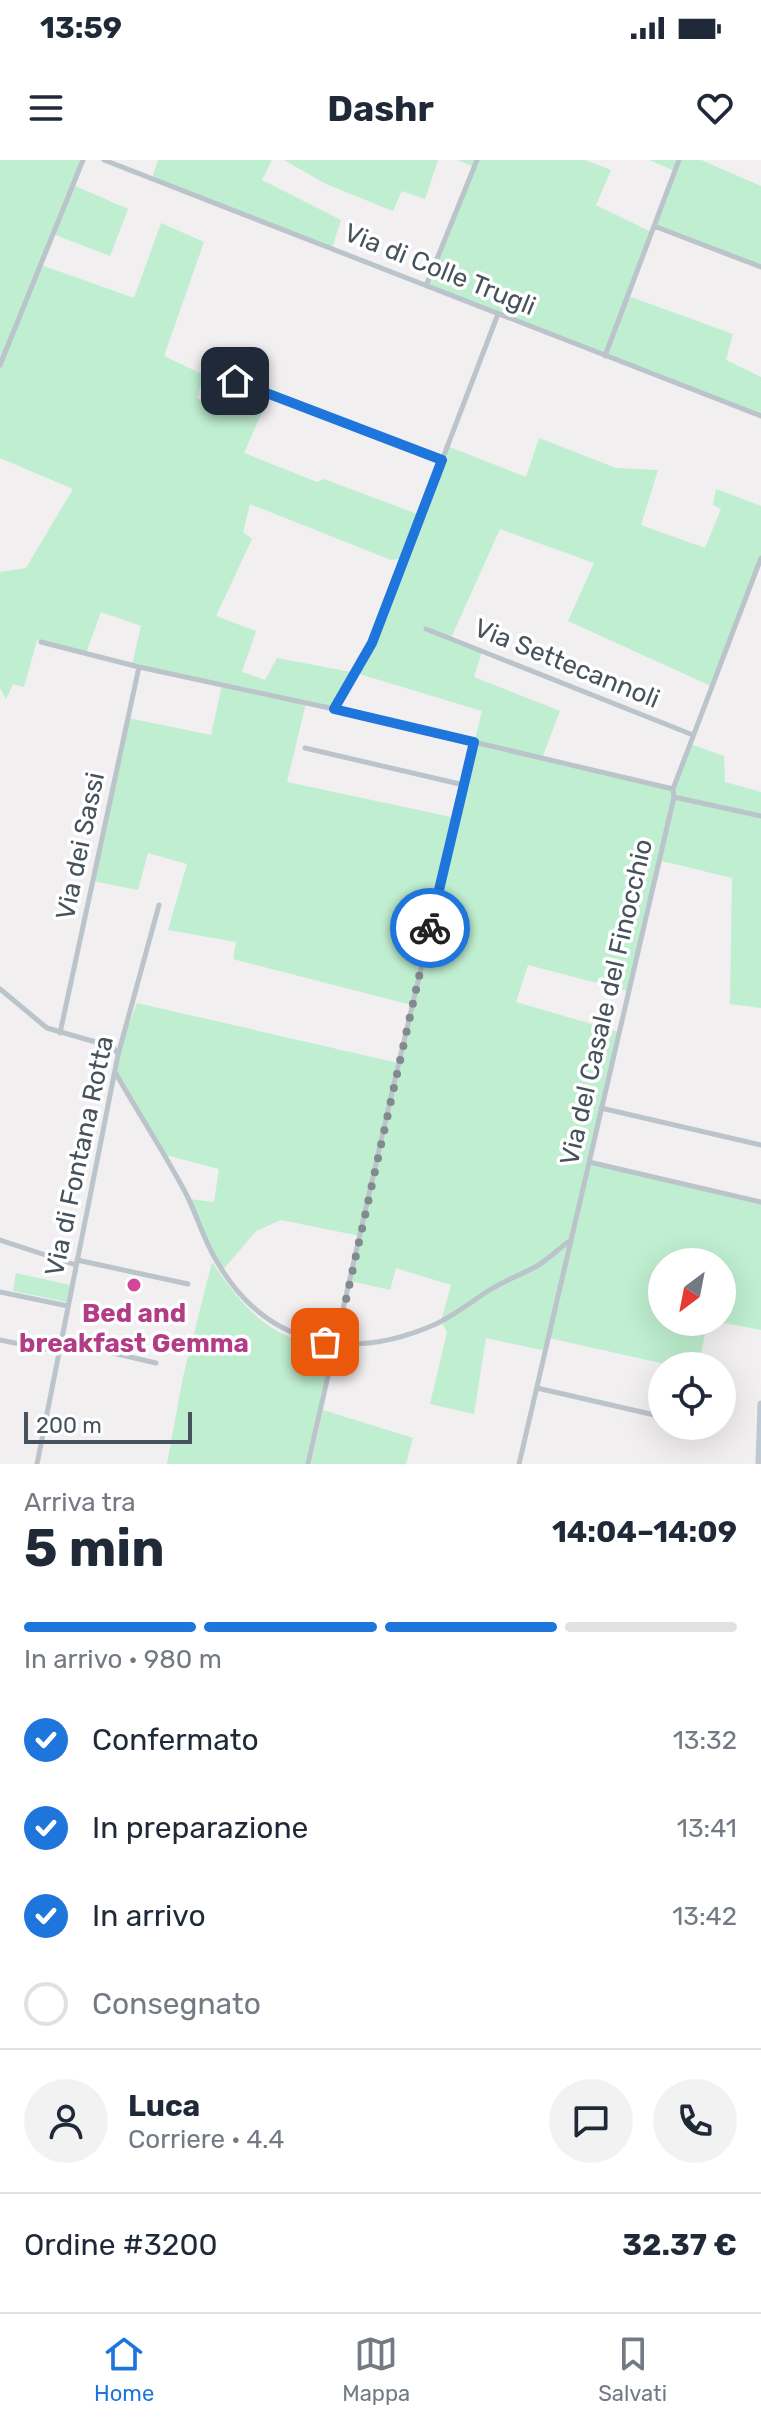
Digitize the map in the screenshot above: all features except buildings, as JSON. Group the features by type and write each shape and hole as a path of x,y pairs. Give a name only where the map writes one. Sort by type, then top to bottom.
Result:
{"main road":[{"path":"759,1464 761,1404"}],"street":[{"path":"0,365 83,160"},
{"name":"Via di Colle Trugli","path":"104,160 761,416"},
{"path":"426,286 477,160"},
{"path":"605,356 679,160"},
{"path":"654,226 761,267"},
{"path":"334,709 372,643 498,314"},
{"path":"235,381 442,460"},
{"name":"Via del Casale del Finocchio","path":"519,1464 674,797 673,789 761,558"},
{"name":"Via Settecannoli","path":"426,629 693,735"},
{"path":"41,642 673,789"},
{"name":"Via dei Sassi","path":"60,1033 139,667"},
{"path":"308,1464 474,742"},
{"path":"305,748 464,785"},
{"path":"674,797 761,816"},
{"name":"Via di Fontana Rotta","path":"37,1464 118,1055 159,905"},
{"path":"0,989 37,1022 60,1033 113,1047 118,1055"},
{"path":"115,1072 183,1188 211,1252 234,1287 258,1313 305,1338 336,1344 386,1338 433,1325 494,1287 542,1263 571,1240"},
{"path":"601,1108 761,1145"},
{"path":"589,1162 761,1202"},
{"path":"0,1240 77,1262 188,1284"},
{"path":"0,1292 68,1306"},
{"path":"0,1340 59,1352"},
{"path":"61,1341 156,1363"},
{"path":"537,1388 648,1413"}],"green space":[{"path":"0,160 83,160 73,185 128,209 110,256 53,234 41,265 134,298 161,223 204,242 164,356 204,375 197,398 224,411 235,381 270,394 244,453 317,482 324,479 420,515 447,446 526,477 539,438 616,468 658,470 641,525 705,548 721,509 713,505 716,489 761,506 761,558 711,686 568,621 594,563 500,529 451,638 482,651 474,677 560,711 542,758 673,789 690,744 724,756 725,782 761,792 761,1008 730,1004 732,878 662,861 628,991 528,965 516,1002 619,1032 589,1162 761,1202 761,1330 736,1325 736,1248 648,1248 648,1336 704,1336 702,1352 648,1352 648,1360 549,1338 546,1351 486,1338 474,1414 430,1404 447,1332 441,1321 451,1285 396,1268 390,1290 350,1281 360,1236 281,1220 256,1231 222,1271 189,1199 214,1202 219,1169 162,1154 115,1072 137,1003 398,1063 412,1005 233,959 236,942 168,930 187,864 148,853 138,890 93,881 128,718 211,735 222,685 132,665 141,626 101,612 86,653 37,640 24,687 13,684 6,699 0,688 0,572 26,568 73,489 0,458","holes":["250,504 391,560 404,558 356,673 277,658 265,680 242,672 256,631 216,616 252,539 243,532","356,673 482,711 456,818 287,782 306,703 334,709"]},
{"path":"158,160 272,160 262,180 341,220 332,248 152,179"},
{"path":"284,160 438,160 425,199 402,191 393,211 326,184"},
{"path":"458,160 585,160 611,170 596,205 651,232 628,296 733,334 726,360 761,377 761,416 426,286 474,167"},
{"path":"649,160 701,160 761,186 761,267 654,226 675,171"},
{"path":"212,1262 238,1297 269,1326 295,1339 332,1347 306,1464 167,1464 183,1377"},
{"path":"16,1273 70,1285 67,1302 13,1291"},
{"path":"323,1410 413,1438 406,1464 311,1464"}],"way so far":[{"path":"325,1342 336,1344 430,928"}],"place":[{"name":"Bed and breakfast Gemma","path":"134,1285"}],"route":[{"path":"235,381 442,460 372,643 334,709 474,742 430,928"}]}
